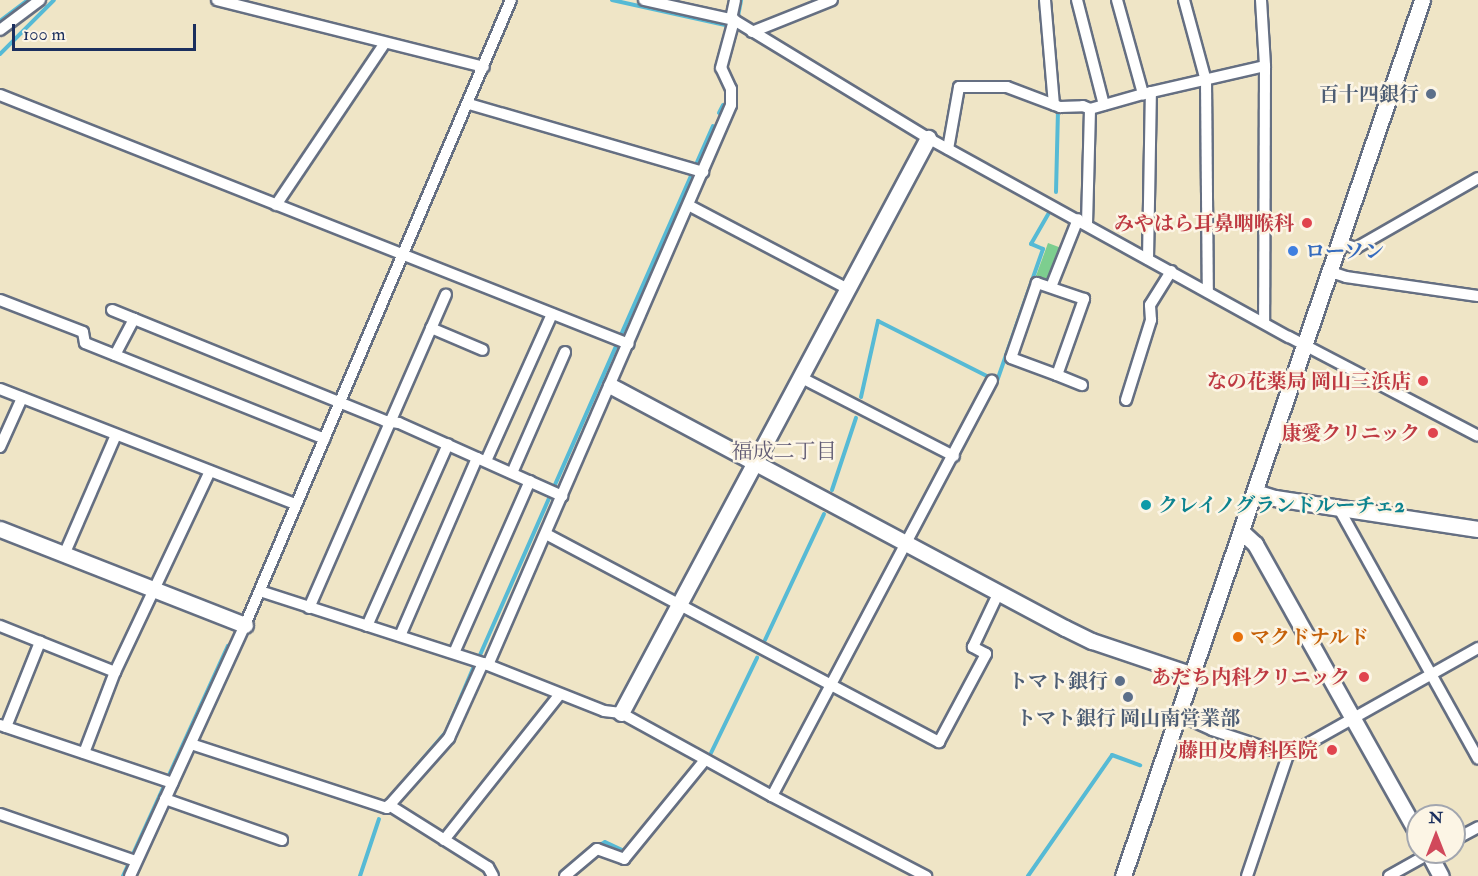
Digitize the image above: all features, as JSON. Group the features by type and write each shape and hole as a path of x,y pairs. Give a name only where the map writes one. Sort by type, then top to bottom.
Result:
{"street":[{"path":"0,30 40,0"},
{"path":"217,0 484,67"},
{"path":"129,876 132,859 165,799 167,782 191,744 260,591 405,255 511,0"},
{"path":"645,0 732,19 928,138 1478,436"},
{"path":"191,744 387,808 448,738 486,664 546,534 556,494 611,386 623,342 690,206 697,171 731,105 731,89 721,68 735,0"},
{"path":"752,32 832,0"},
{"path":"1045,0 1054,105"},
{"path":"1077,0 1104,105"},
{"path":"1117,0 1147,93 1148,259"},
{"path":"1184,0 1206,81 1208,291"},
{"path":"1261,0 1265,66 1264,321"},
{"path":"1123,876 1422,0"},
{"path":"276,205 386,43"},
{"path":"948,149 960,87 1007,87 1054,105 1083,106 1090,109 1147,93 1265,66"},
{"path":"0,95 623,342"},
{"path":"468,104 697,171"},
{"path":"1051,287 1082,222 1090,109"},
{"path":"621,713 928,138"},
{"path":"1340,243 1356,248 1478,178"},
{"path":"690,206 848,289"},
{"path":"1126,400 1151,320 1150,305 1171,271"},
{"path":"1331,272 1346,277 1478,296"},
{"path":"1057,375 1084,299 1037,283 1011,358 1082,385"},
{"path":"309,608 446,295"},
{"path":"0,300 83,332 85,343 325,439"},
{"path":"112,310 448,444 556,494"},
{"path":"400,636 552,314"},
{"path":"115,355 135,319"},
{"path":"431,328 483,350"},
{"path":"512,473 565,352"},
{"path":"800,377 954,456"},
{"path":"772,796 909,543 992,381"},
{"path":"611,386 1092,640 1193,675"},
{"path":"0,389 296,504"},
{"path":"0,447 22,398"},
{"path":"64,555 116,435"},
{"path":"367,626 448,444"},
{"path":"84,753 115,672 210,471"},
{"path":"454,653 530,481"},
{"path":"1255,492 1275,498 1478,529"},
{"path":"1338,507 1477,754"},
{"path":"0,529 245,625"},
{"path":"1242,532 1255,544 1406,813"},
{"path":"546,534 831,687 939,742 986,654 973,647 999,592"},
{"path":"260,591 486,664 604,711 621,713 772,796 926,876"},
{"path":"0,626 115,672"},
{"path":"40,642 3,726 167,782"},
{"path":"1247,876 1288,755 1478,648"},
{"path":"444,840 560,694"},
{"path":"1179,715 1212,730 1288,755"},
{"path":"565,876 597,849 624,859 705,760"},
{"path":"165,799 282,840"},
{"path":"389,805 488,867 494,876"},
{"path":"0,814 132,859"},
{"path":"1389,876 1410,864"}],"green space":[{"path":"1048,243 1062,248 1050,282 1036,277"}],"waterway":[{"path":"0,21 28,0"},
{"path":"0,54 54,0"},
{"path":"612,0 725,25"},
{"path":"738,16 741,0"},
{"path":"719,113 723,105"},
{"path":"1056,192 1058,111"},
{"path":"480,655 713,126"},
{"path":"861,397 878,321 997,381 1043,249 1031,244 1050,211"},
{"path":"832,490 856,418"},
{"path":"765,640 824,514"},
{"path":"123,876 228,646"},
{"path":"711,753 757,658"},
{"path":"415,768 446,732 474,666"},
{"path":"1028,876 1112,755 1140,765"},
{"path":"360,876 379,819"},
{"path":"596,847 605,842 626,852"}],"place":[{"name":"百十四銀行","path":"1431,94"},
{"name":"みやはら耳鼻咽喉科","path":"1307,223"},
{"name":"ローソン","path":"1293,251"},
{"name":"なの花薬局 岡山三浜店","path":"1423,381"},
{"name":"康愛クリニック","path":"1433,433"},
{"name":"クレイノグランドルーチェ2","path":"1146,505"},
{"name":"マクドナルド","path":"1238,637"},
{"name":"あだち内科クリニック","path":"1364,677"},
{"name":"トマト銀行","path":"1120,681"},
{"name":"トマト銀行 岡山南営業部","path":"1128,697"},
{"name":"藤田皮膚科医院","path":"1332,750"}],"district":[{"name":"福成二丁目","path":"784,452"}]}
